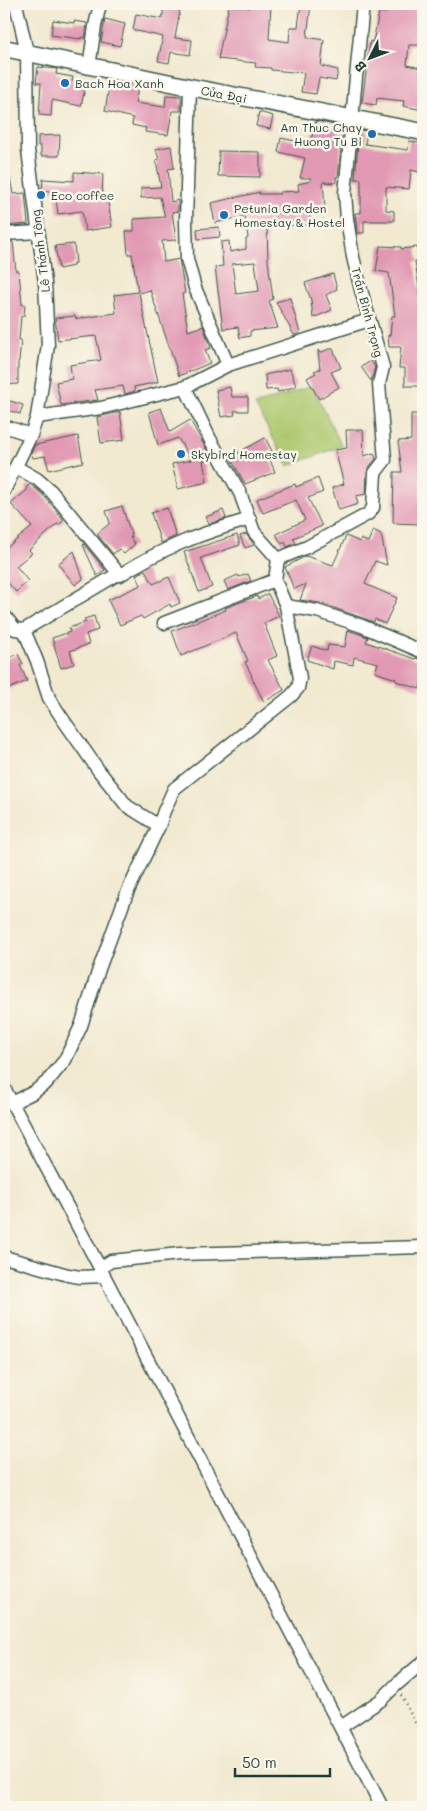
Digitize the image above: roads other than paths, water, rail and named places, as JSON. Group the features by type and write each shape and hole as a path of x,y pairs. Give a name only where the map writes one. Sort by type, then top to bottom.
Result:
{"main road":[{"name":"Cửa Đại","path":"4,48 90,67 423,132"}],"street":[{"name":"Lê Thánh Tông","path":"4,491 31,435 37,417 48,344 46,283 28,150 26,52 16,4"},
{"path":"90,67 100,4"},
{"name":"Trần Bình Trọng","path":"278,559 308,547 364,517 373,509 374,475 384,463 386,457 379,384 383,367 359,282 347,219 345,193 363,4"},
{"path":"190,87 186,221 187,259 195,288 228,365"},
{"path":"4,234 38,232"},
{"path":"37,417 101,408 185,387 228,365 369,320"},
{"path":"12,1103 34,1092 47,1082 65,1060 81,1026 127,893 159,826 174,789 291,696 298,688 300,678 286,606 275,580 278,559 254,532 240,493 210,439 185,387"},
{"path":"4,426 31,435"},
{"path":"16,467 37,479 51,491 120,575"},
{"path":"4,615 16,629 24,630 147,558 176,544 250,520"},
{"path":"164,623 275,580"},
{"path":"286,606 317,611 362,626 423,652"},
{"path":"24,630 37,660 49,698 62,718 99,771 127,806 159,826"},
{"path":"4,1088 105,1268 382,1807"},
{"path":"4,1257 74,1276 105,1268 180,1254 423,1247"},
{"path":"341,1727 381,1700 423,1662"}],"place":[{"name":"Bach Hoa Xanh","path":"65,83"},
{"name":"Am Thuc Chay Huong Tu Bi","path":"372,134"},
{"name":"Eco coffee","path":"41,195"},
{"name":"Petunia Garden Homestay & Hostel","path":"224,215"},
{"name":"Skybird Homestay","path":"181,454"}]}
